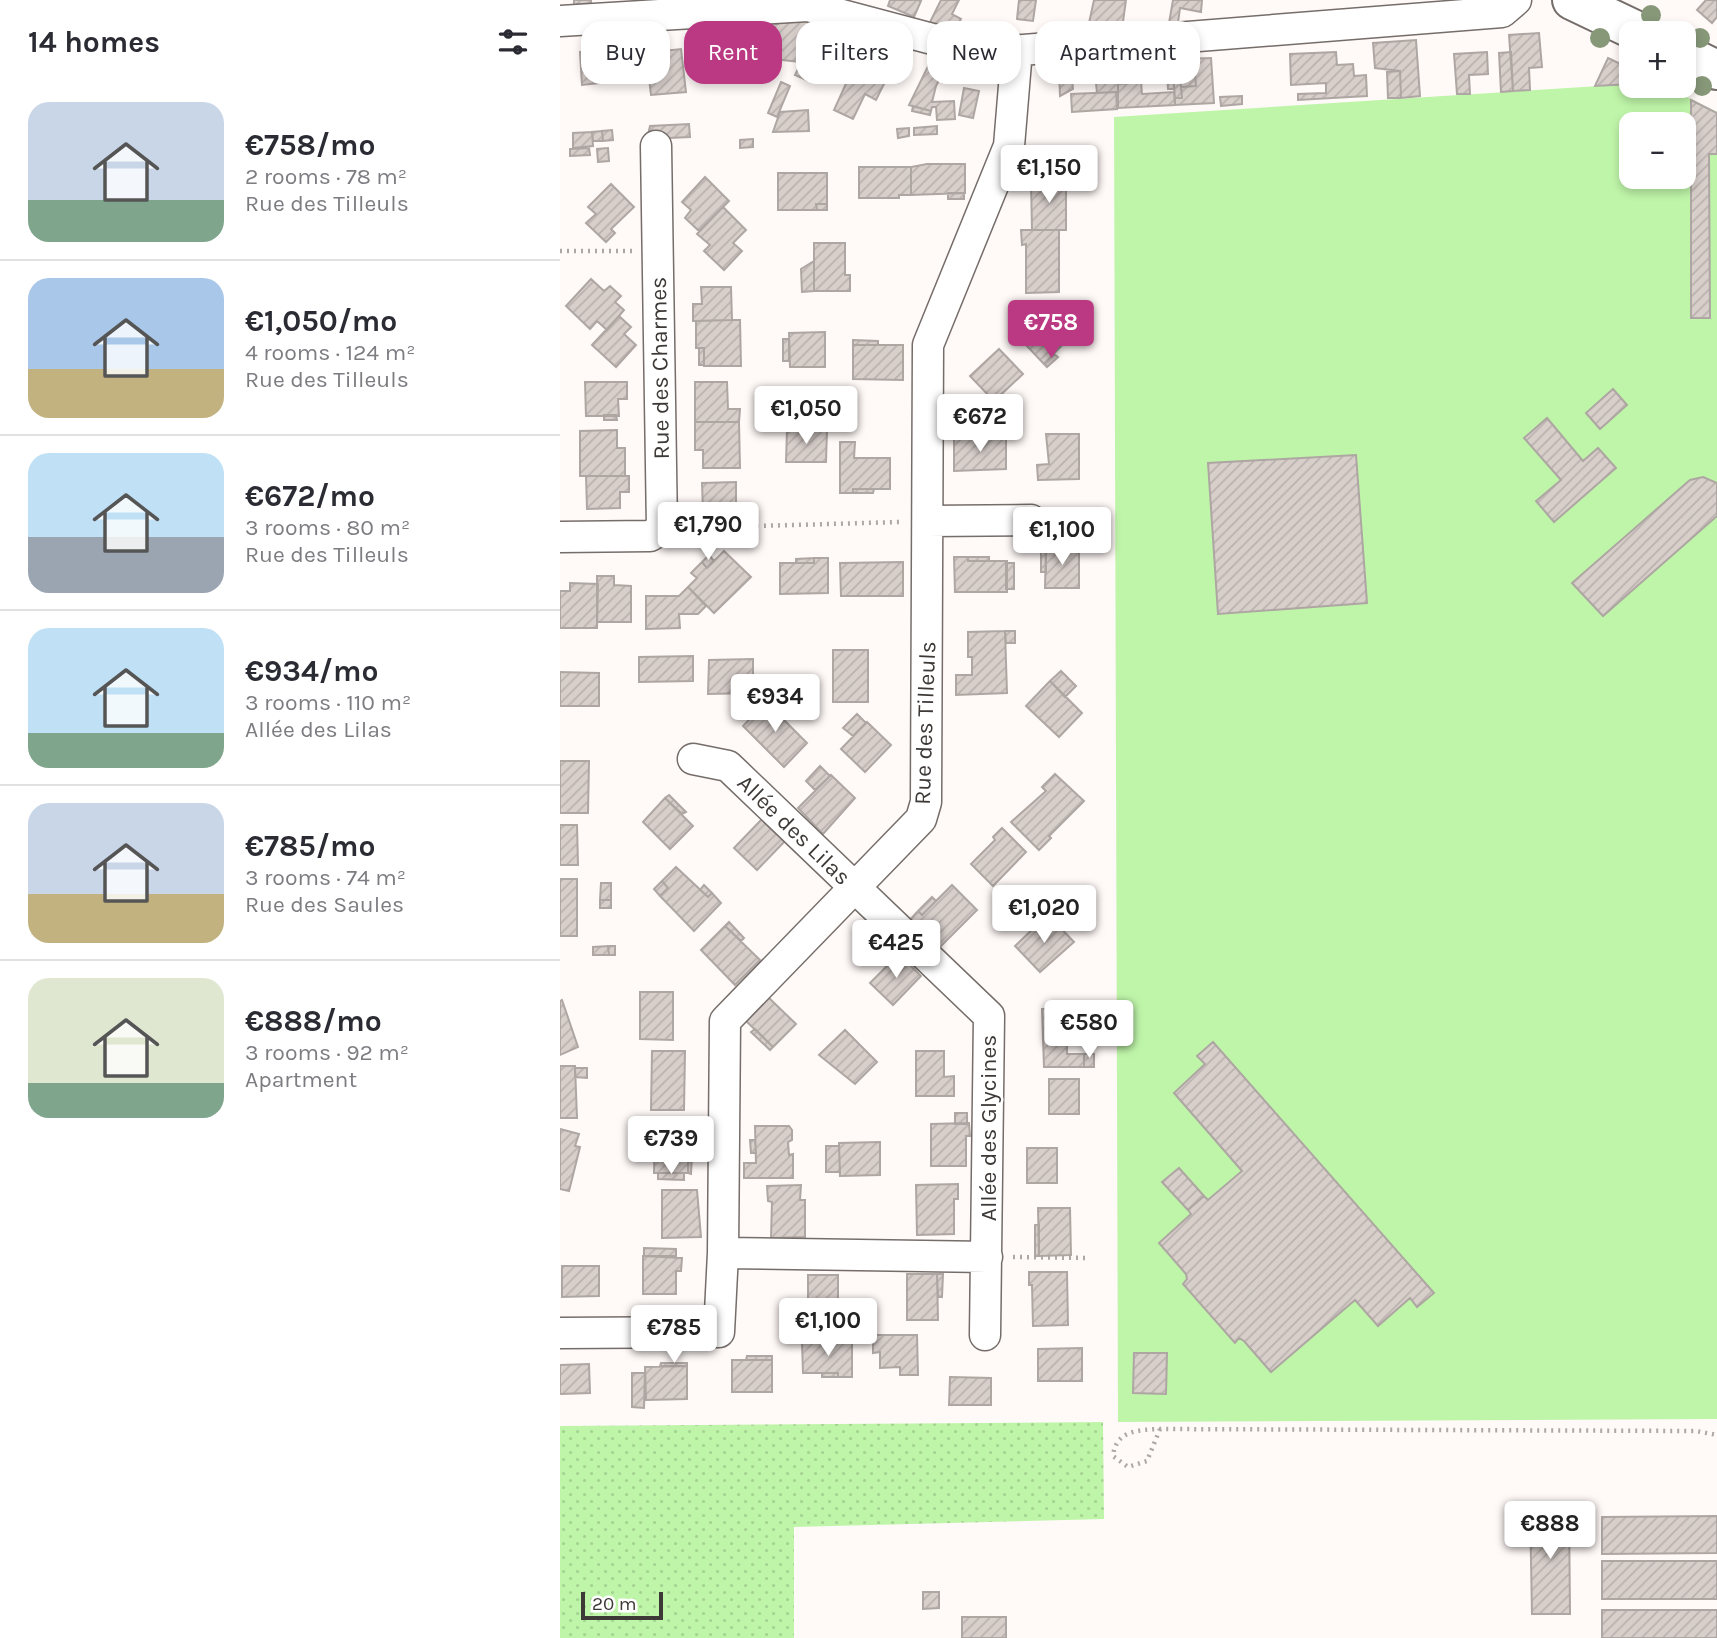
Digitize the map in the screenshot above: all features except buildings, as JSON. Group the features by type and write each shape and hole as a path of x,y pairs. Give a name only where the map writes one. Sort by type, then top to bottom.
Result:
{"main road":[{"path":"1572,0 1619,22"},
{"path":"1696,60 1717,70"}],"street":[{"path":"1021,50 1502,12 1516,0"},
{"path":"560,21 808,6 927,38"},
{"name":"Rue des Tilleuls","path":"560,1333 719,1332 723,1253 725,1021 921,819 926,802 928,345 1009,146 1014,84"},
{"name":"Rue des Charmes","path":"656,146 662,529"},
{"path":"929,521 1031,520"},
{"path":"560,537 650,536 662,529"},
{"name":"Allée des Lilas","path":"693,759 728,766 855,889"},
{"name":"Allée des Glycines","path":"855,889 989,1016 985,1335"},
{"path":"723,1253 987,1256"}],"path":[{"path":"560,251 658,250"},
{"path":"662,529 929,521"},
{"path":"987,1256 1089,1258"},
{"path":"1160,1429 1147,1461 1128,1467 1113,1456 1115,1444 1122,1436 1136,1430 1160,1429 1682,1431 1717,1435"}],"green space":[{"path":"1619,85 1619,98 1689,98 1717,112 1717,1419 1118,1422 1114,117"},
{"path":"1103,1422 1104,1519 794,1527 794,1638 560,1638 560,1426"}]}
